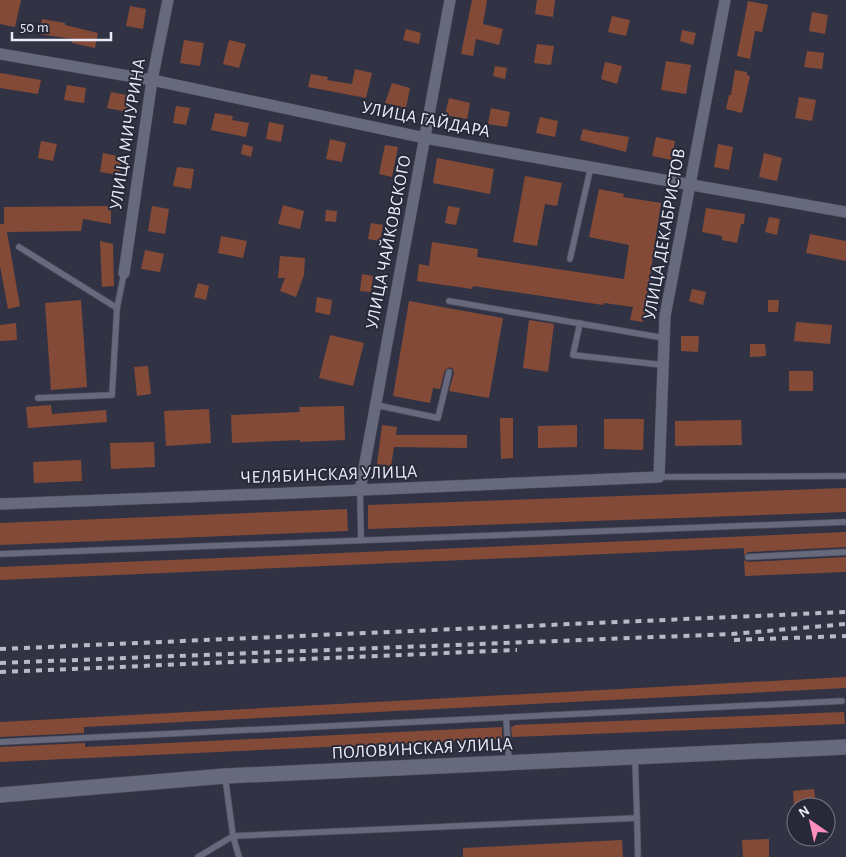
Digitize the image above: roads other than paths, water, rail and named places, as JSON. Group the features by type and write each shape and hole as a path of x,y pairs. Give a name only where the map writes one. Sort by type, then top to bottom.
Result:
{"main road":[{"name":"ПОЛОВИНСКАЯ УЛИЦА","path":"0,795 225,776 846,747"}],"street":[{"name":"УЛИЦА МИЧУРИНА","path":"124,273 152,80 168,0"},
{"name":"УЛИЦА ЧАЙКОВСКОГО","path":"360,490 450,0"},
{"name":"УЛИЦА ДЕКАБРИСТОВ","path":"659,477 665,316 725,0"},
{"name":"УЛИЦА ГАЙДАРА","path":"0,54 152,80 425,138 846,212"},
{"name":"ЧЕЛЯБИНСКАЯ УЛИЦА","path":"0,504 659,477"}],"lane":[{"path":"570,259 590,166"},
{"path":"18,247 117,308"},
{"path":"38,398 112,395 117,308 124,273"},
{"path":"449,301 664,338"},
{"path":"580,323 573,355 663,365"},
{"path":"375,405 438,418 448,372"},
{"path":"659,477 846,476"},
{"path":"360,490 361,540"},
{"path":"0,554 846,522"},
{"path":"748,558 846,552"},
{"path":"0,742 842,701"},
{"path":"506,717 509,763"},
{"path":"635,757 638,857"},
{"path":"225,776 233,836 240,857"},
{"path":"198,857 233,836 637,818"}],"railway":[{"path":"0,649 846,612"},
{"path":"0,663 732,634 846,624"},
{"path":"734,640 846,636"},
{"path":"0,672 517,650"}]}
